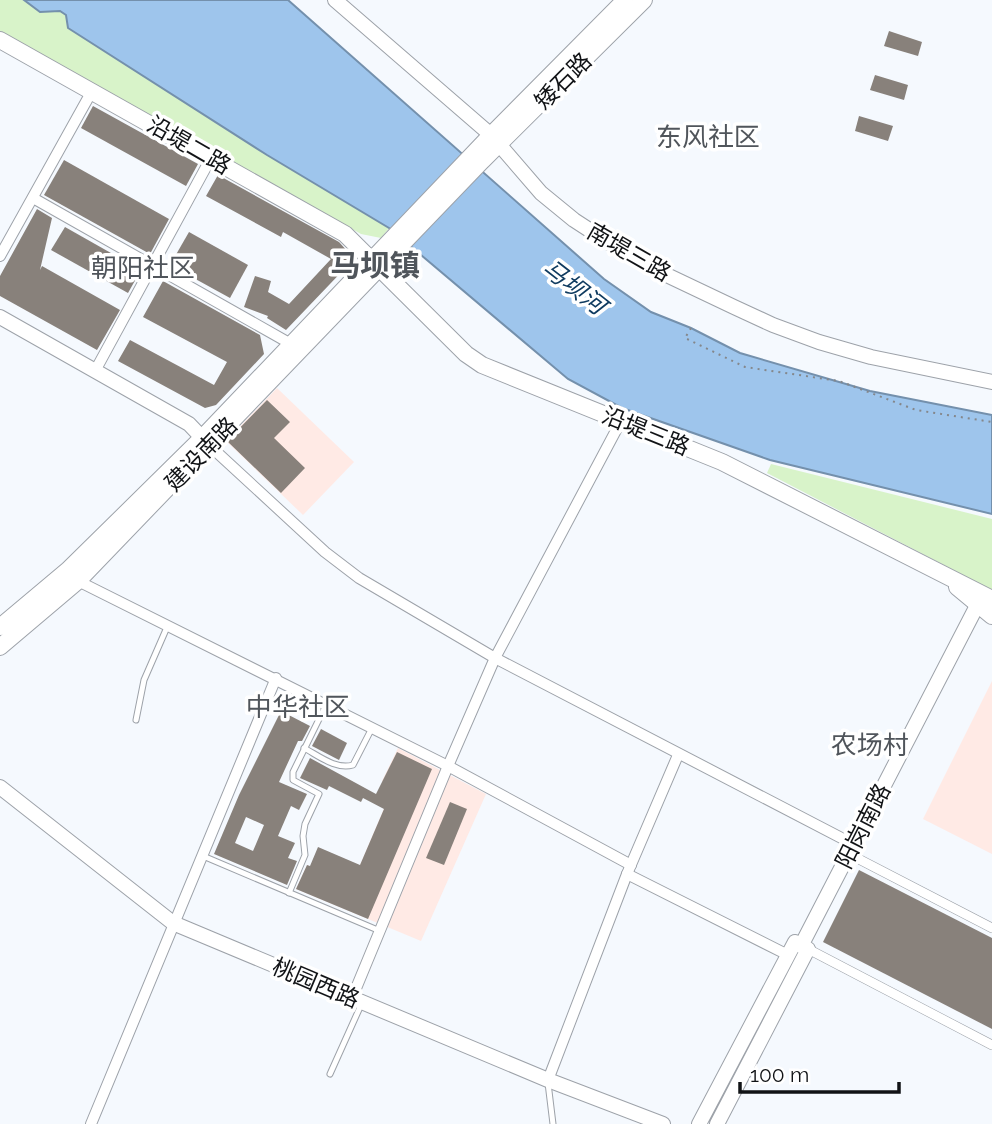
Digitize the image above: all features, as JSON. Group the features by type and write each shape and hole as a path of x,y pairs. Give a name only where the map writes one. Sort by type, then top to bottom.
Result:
{"main road":[{"name":"矮石路","path":"390,249 625,0"},
{"name":"矮石路","path":"495,140 644,0"},
{"name":"沿堤二路","path":"0,40 335,227 376,264"},
{"name":"建设南路","path":"0,647 206,442 390,249"},
{"name":"建设南路","path":"206,442 291,344 376,264"},
{"name":"沿堤三路","path":"376,264 472,359 753,476 943,573 984,599 992,616"},
{"name":"建设南路","path":"0,627 73,575"}],"street":[{"name":"南堤三路","path":"335,0 495,140 527,178 555,205 595,234 654,269 773,325 819,341 872,358 992,382"},
{"path":"0,256 92,90"},
{"path":"95,371 211,158"},
{"path":"33,198 291,344"},
{"path":"0,317 188,424 341,566 495,658 678,755 992,928"},
{"path":"357,1000 380,931 495,658 621,421"},
{"path":"73,575 448,766 629,870 788,955"},
{"name":"阳岗南路","path":"717,1124 851,849 984,599"},
{"path":"91,1124 276,678"},
{"path":"548,1080 629,870 678,755"},
{"name":"桃园西路","path":"0,787 173,923 548,1080 663,1124"},
{"name":"阳岗南路","path":"699,1124 795,942 805,947"},
{"path":"805,947 992,1045"}],"lane":[{"path":"136,720 144,680 168,625"},
{"path":"289,893 305,855 305,824 319,794 293,780 293,772 327,704"},
{"path":"304,748 338,766 353,765 372,727"},
{"path":"202,855 380,931"},
{"path":"330,1074 357,1000"},
{"path":"548,1080 552,1124"}],"path":[{"path":"691,328 685,338 745,367 839,381 916,410 992,422"}],"shaded area":[{"path":"277,388 354,462 303,515 226,441"},
{"path":"992,681 992,854 923,819"},
{"path":"398,748 486,794 421,941 296,889 307,865 352,884 393,787 382,781"}],"green space":[{"path":"0,0 24,0 40,12 60,11 389,228 381,238 361,234 0,31"},
{"path":"771,464 992,519 992,590 767,473"}],"water":[{"name":"马坝河","path":"24,0 288,0 604,279 651,312 691,328 740,353 870,391 992,415 992,514 770,460 622,408 568,379 389,228 267,155 68,28 66,15 60,11 40,12"}],"building":[{"path":"889,31 922,42 918,56 884,46"},
{"path":"875,75 908,85 904,100 870,90"},
{"path":"93,106 198,164 186,186 81,128"},
{"path":"859,116 893,126 888,141 855,131"},
{"path":"64,160 169,219 150,254 44,195"},
{"path":"218,175 339,242 349,253 351,262 286,330 267,318 268,316 244,307 255,276 271,281 268,292 289,304 331,259 283,232 281,237 206,196"},
{"path":"37,209 52,218 40,270 42,266 120,310 97,350 0,296 0,276"},
{"path":"65,227 141,270 128,293 51,250"},
{"path":"189,232 248,265 230,298 170,265"},
{"path":"163,281 260,335 264,354 216,405 205,408 118,361 130,340 214,385 227,362 143,317"},
{"path":"267,400 290,422 274,438 305,468 281,493 227,441"},
{"path":"281,711 310,726 302,741 298,741 279,782 307,794 299,810 291,806 278,836 295,843 288,858 297,861 287,885 214,854 239,795","holes":["246,817 264,825 253,851 235,843"]},
{"path":"321,729 347,743 339,760 312,746"},
{"path":"397,752 432,769 368,919 296,889 318,847 360,865 384,809 363,798 361,802 329,786 327,790 300,778 310,758 376,794"},
{"path":"450,802 467,809 444,865 426,858"},
{"path":"859,870 992,938 992,1029 823,942"}],"district":[{"name":"东风社区","path":"708,137"},
{"name":"马坝镇","path":"375,266"},
{"name":"朝阳社区","path":"143,268"},
{"name":"中华社区","path":"298,707"},
{"name":"农场村","path":"870,745"}]}
